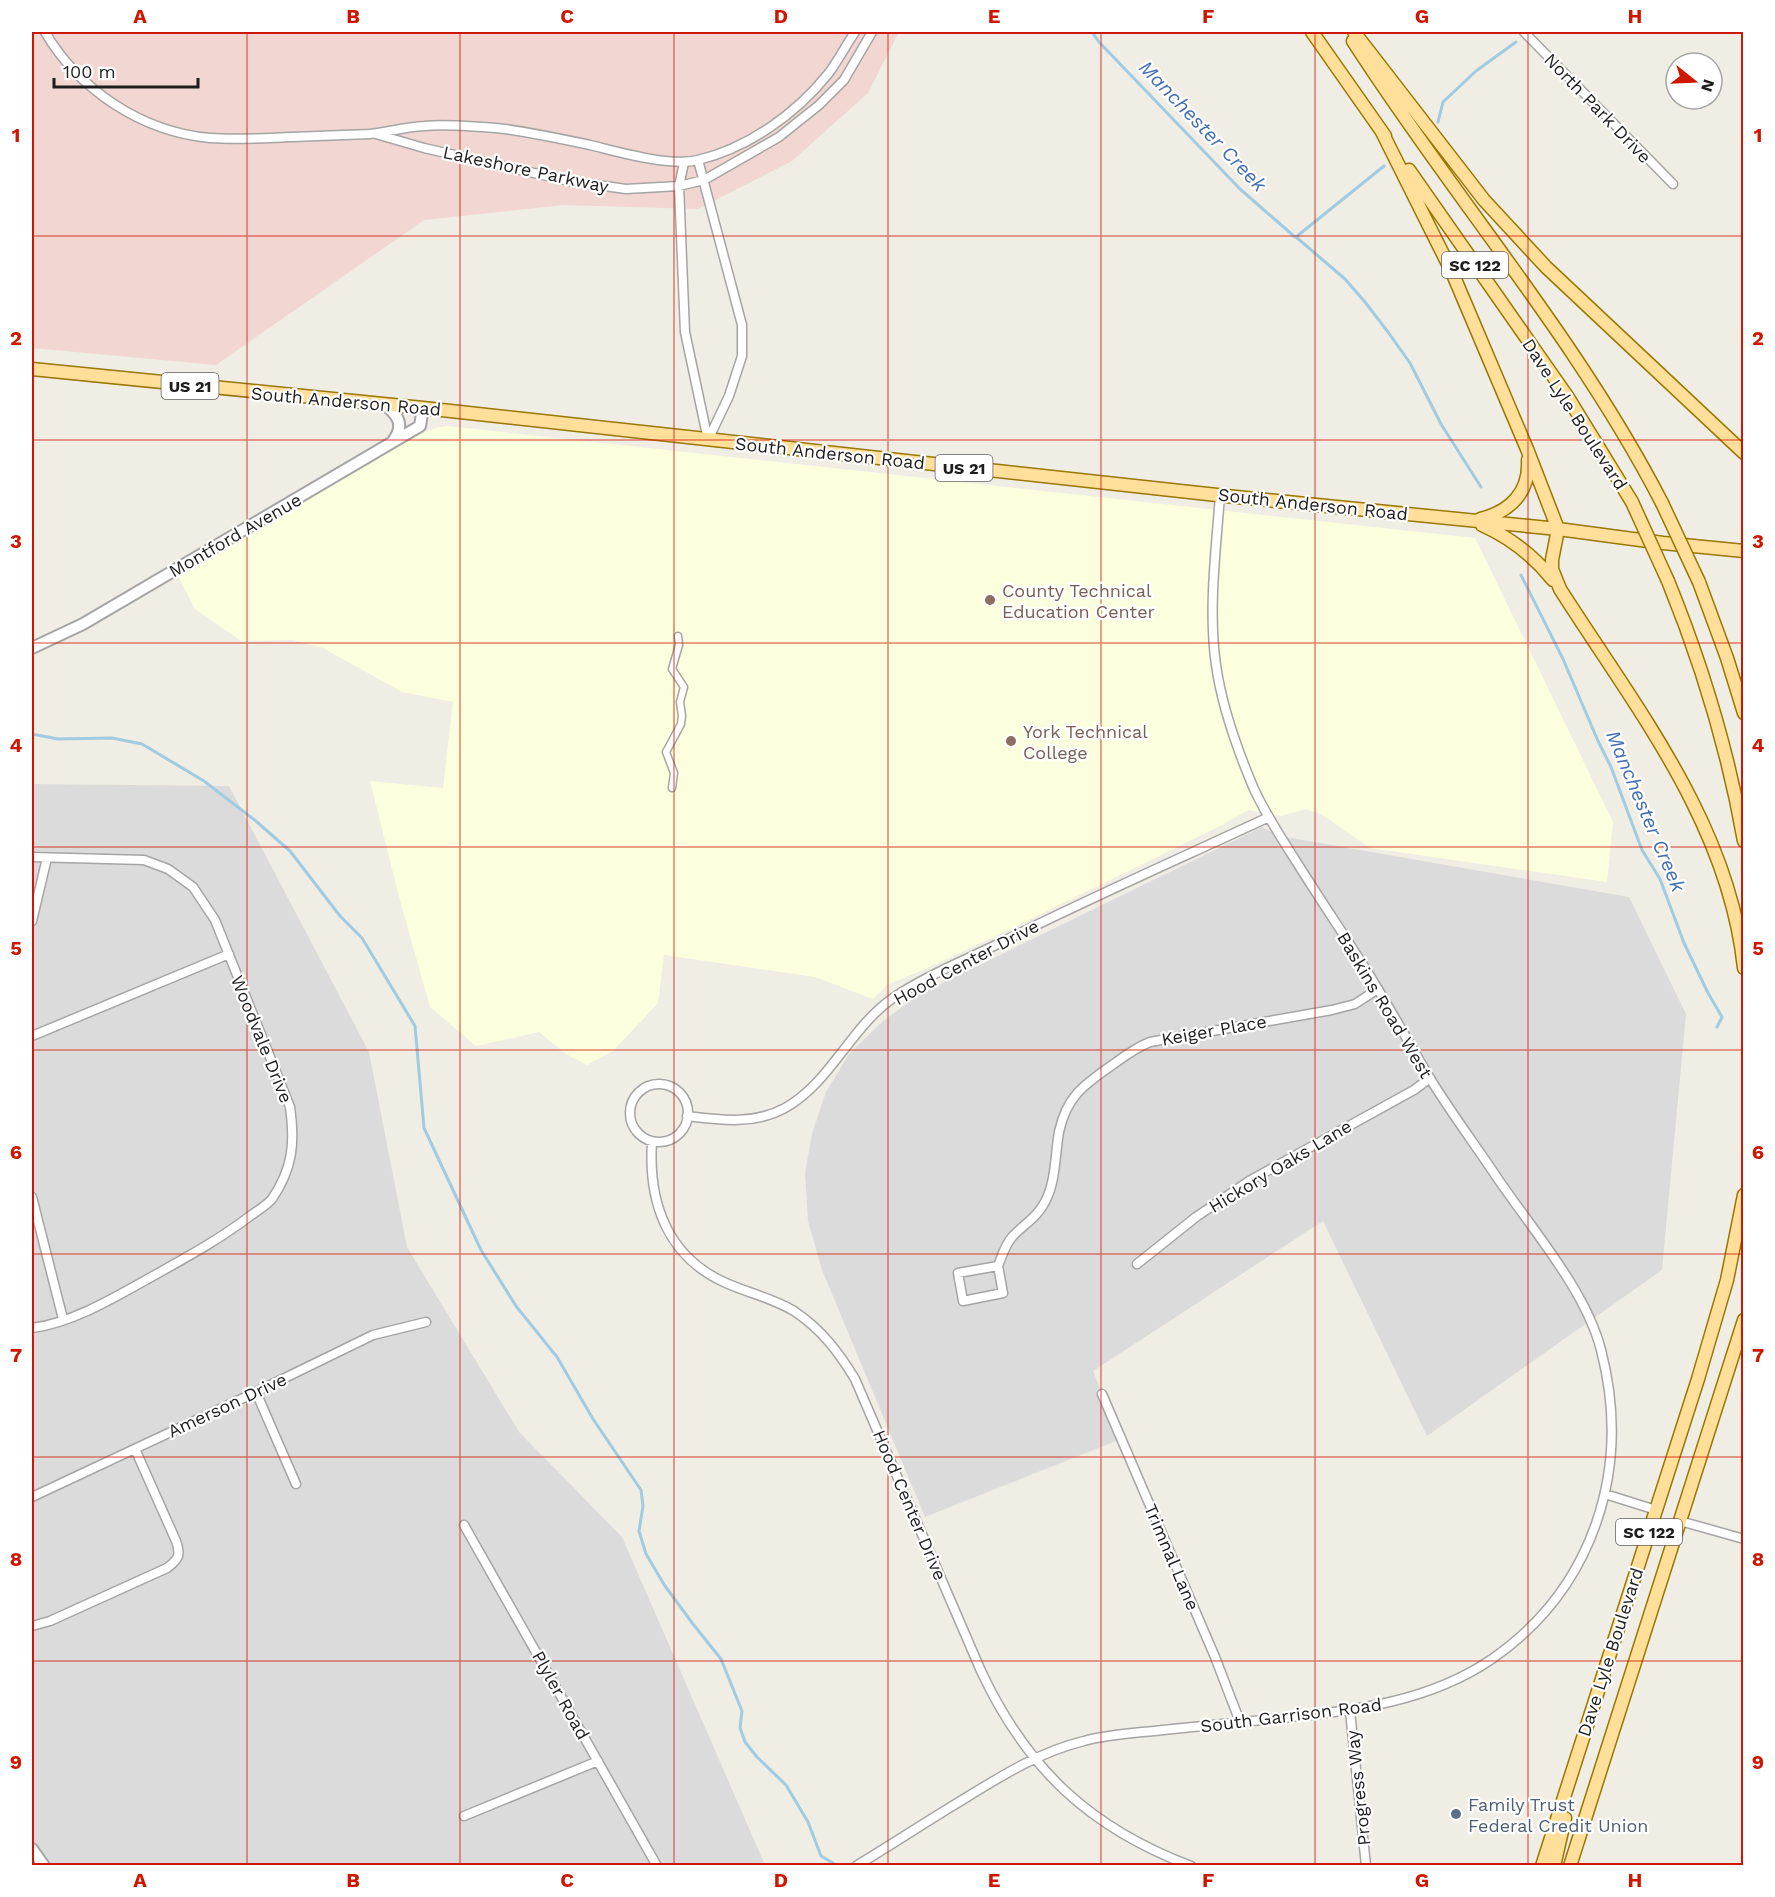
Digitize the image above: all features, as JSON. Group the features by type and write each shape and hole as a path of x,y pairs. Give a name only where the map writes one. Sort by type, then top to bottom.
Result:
{"main road":[{"name":"Dave Lyle Boulevard","path":"1312,32 1567,396 1632,502 1668,581 1711,697 1727,759 1743,841"},
{"name":"Dave Lyle Boulevard","path":"1347,32 1594,387 1637,457 1700,582 1727,658 1743,713"},
{"path":"1354,32 1484,200 1546,267 1743,453"},
{"path":"1381,130 1452,272 1527,449 1558,529 1552,569 1560,589"},
{"name":"South Anderson Road","path":"32,369 423,408 1220,495 1558,529 1743,551"},
{"path":"1473,520 1488,517 1503,510 1521,494 1529,473 1527,449"},
{"path":"1473,520 1496,531 1542,566 1560,589 1689,793 1726,884 1734,912 1743,968"},
{"name":"Dave Lyle Boulevard","path":"1542,1866 1698,1379 1727,1280 1743,1195"},
{"name":"Dave Lyle Boulevard","path":"1570,1866 1743,1320"},
{"path":"1554,1866 1579,1749"}],"street":[{"name":"Lakeshore Parkway","path":"45,32 55,49 75,73 99,94 147,122 177,132 240,139 373,133 425,126 504,129 684,163 729,149 767,130 806,98 829,73 855,32"},
{"name":"Lakeshore Parkway","path":"373,133 424,148 568,181 626,189 679,186 704,180 779,137 819,105 844,80 872,32"},
{"name":"North Park Drive","path":"1524,32 1673,184"},
{"path":"698,160 742,325 742,356 729,396 708,440"},
{"path":"684,163 679,186 685,332 708,440"},
{"path":"385,405 396,414 400,422 398,433 391,443"},
{"name":"Montford Avenue","path":"32,648 83,624 420,426 423,408"},
{"name":"Baskins Road West","path":"1220,495 1213,597 1216,664 1222,700 1233,736 1257,795 1269,817 1378,989 1430,1078 1568,1279 1588,1316 1601,1347 1610,1396 1612,1441 1605,1494"},
{"path":"672,788 674,773 666,752 681,724 680,702 684,687 672,669 679,645 678,636"},
{"name":"Hood Center Drive","path":"687,1116 743,1120 785,1108 816,1083 878,1010 912,986 1063,911 1269,817"},
{"name":"Woodvale Drive","path":"32,857 144,860 168,869 194,887 215,920 229,954 290,1107 294,1137 289,1165 271,1200 222,1237 114,1297 63,1319 32,1328"},
{"path":"32,921 47,858"},
{"path":"32,1036 229,954"},
{"name":"Keiger Place","path":"998,1266 958,1273 963,1301 1003,1293 998,1266 1006,1245 1012,1236 1036,1216 1048,1197 1066,1111 1076,1094 1089,1080 1140,1046 1150,1042 1332,1010 1355,1004 1378,989"},
{"name":"Hickory Oaks Lane","path":"1137,1264 1196,1217 1249,1181 1414,1090 1430,1078"},
{"path":"658,1084 676,1090 683,1097 687,1106 687,1116 685,1126 671,1139 652,1142 637,1133 630,1116 634,1098 640,1091 658,1084"},
{"name":"Hood Center Drive","path":"652,1142 651,1162 655,1200 664,1223 687,1256 704,1271 722,1281 793,1311 831,1341 846,1364 866,1401 984,1679 1004,1717 1034,1759 1069,1795 1113,1829 1165,1856 1191,1866"},
{"path":"32,1197 63,1319"},
{"name":"Amerson Drive","path":"32,1497 373,1335 401,1326 426,1322"},
{"path":"256,1392 296,1484"},
{"name":"Trimnal Lane","path":"1102,1394 1215,1657 1240,1722"},
{"path":"32,1626 50,1622 167,1568 178,1560 180,1553 176,1541 135,1449"},
{"path":"1605,1494 1656,1510"},
{"name":"South Garrison Road","path":"856,1866 984,1787 1059,1747 1092,1738 1350,1711 1394,1702 1448,1684 1488,1662 1544,1615 1566,1585 1591,1538 1605,1494"},
{"path":"1680,1521 1743,1539"},
{"name":"Plyler Road","path":"464,1525 657,1866"},
{"name":"Progress Way","path":"1350,1711 1366,1866"},
{"path":"464,1816 598,1761"},
{"path":"32,1849 44,1866"}],"shaded area":[{"path":"32,32 899,32 868,93 792,161 698,209 564,205 424,220 216,365 32,348"},
{"name":"York Technical College","path":"447,426 1475,538 1613,822 1607,882 1370,848 1321,814 1306,809 1281,816 1248,810 1035,917 887,985 873,999 815,977 664,955 658,1003 613,1051 587,1065 566,1054 539,1032 476,1046 430,1007 370,781 443,788 453,702 402,692 323,648 293,640 241,641 195,609 179,578 368,463 423,433"},
{"path":"32,784 229,786 369,1052 407,1247 519,1432 622,1537 765,1865 32,1866"},
{"path":"1262,827 1280,836 1629,897 1686,1014 1662,1270 1427,1436 1323,1221 1093,1371 1121,1439 925,1517 822,1270 808,1221 805,1173 812,1134 826,1092 849,1054 883,1021 920,994"}],"waterway":[{"name":"Manchester Creek","path":"1092,32 1240,189 1295,237"},
{"path":"1438,122 1443,102 1476,71 1516,42"},
{"name":"Manchester Creek","path":"1384,166 1296,237 1345,279 1388,332 1410,363 1441,424 1481,487"},
{"name":"Manchester Creek","path":"1521,575 1563,659 1611,767 1642,850 1660,879 1684,943 1722,1017 1717,1027"},
{"path":"32,734 58,739 112,738 142,744 204,781 290,851 340,916 362,938 415,1026 424,1128 481,1250 516,1306 557,1357 593,1419 641,1490 643,1506 639,1531 646,1554 665,1586 721,1659 742,1711 740,1728 745,1742 786,1785 808,1822 821,1856 833,1863"}],"place":[{"name":"County Technical Education Center","path":"990,600"},
{"name":"York Technical College","path":"1011,741"},
{"name":"Family Trust Federal Credit Union","path":"1456,1814"}]}
